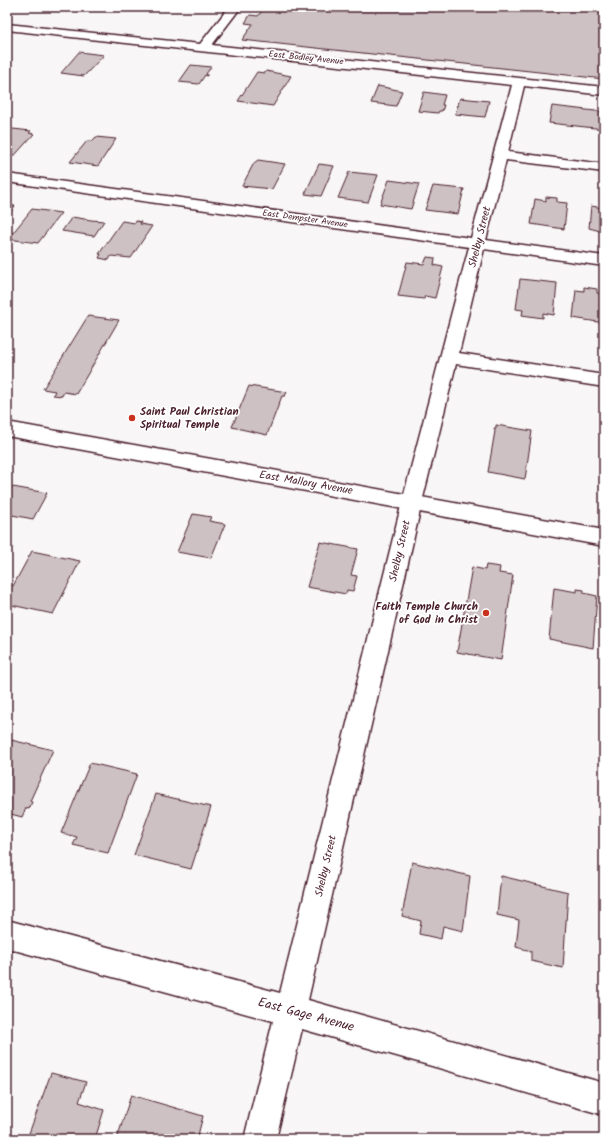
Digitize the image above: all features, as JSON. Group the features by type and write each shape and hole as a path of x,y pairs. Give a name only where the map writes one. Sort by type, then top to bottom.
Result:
{"street":[{"path":"204,47 235,7"},
{"name":"East Bodley Avenue","path":"7,27 604,91"},
{"name":"Shelby Street","path":"260,1139 292,1011 412,502 479,244 519,81"},
{"path":"500,155 604,168"},
{"name":"East Dempster Avenue","path":"7,178 604,261"},
{"path":"450,357 604,381"},
{"name":"East Mallory Avenue","path":"7,429 604,538"},
{"name":"East Gage Avenue","path":"7,934 292,1011 604,1099"}],"building":[{"path":"265,7 604,7 604,79 242,40 253,24 245,23 250,15 258,16"},
{"path":"79,52 104,55 84,76 61,73"},
{"path":"191,65 211,67 206,74 207,76 205,75 199,84 179,82"},
{"path":"266,71 291,76 273,106 238,101 257,72 265,73"},
{"path":"378,86 402,91 396,106 371,103"},
{"path":"424,92 445,95 442,111 439,111 438,113 418,111"},
{"path":"460,98 489,101 485,117 455,114"},
{"path":"552,106 604,112 604,129 549,123"},
{"path":"13,129 31,131 29,133 34,134 15,155 7,154 7,130 11,131"},
{"path":"96,137 116,139 98,166 70,162 87,141 92,141"},
{"path":"258,160 285,164 272,189 242,186 254,163"},
{"path":"319,164 334,166 321,196 305,194"},
{"path":"349,172 378,175 368,202 338,198"},
{"path":"389,180 419,184 411,209 380,204"},
{"path":"433,186 464,189 458,214 425,210"},
{"path":"546,197 557,198 557,202 567,203 564,229 531,224 535,199 546,201"},
{"path":"7,205 15,206 7,216"},
{"path":"591,206 604,208 604,232 589,228"},
{"path":"32,209 61,213 38,243 8,239"},
{"path":"72,217 104,221 94,236 62,231"},
{"path":"122,221 135,223 136,221 141,222 140,224 152,226 131,258 111,256 109,260 99,258 101,254 99,254"},
{"path":"427,257 435,258 434,265 443,267 435,298 425,296 424,299 398,296 407,262 424,264"},
{"path":"520,279 557,283 554,315 543,313 543,318 522,315 523,310 516,309"},
{"path":"584,287 597,289 597,293 604,294 604,323 573,318 576,290 584,291"},
{"path":"88,316 119,320 76,394 64,392 62,396 53,395 55,391 43,389"},
{"path":"249,386 287,392 285,396 282,396 267,435 232,427"},
{"path":"496,425 532,431 525,479 488,472 495,431 494,428 496,428"},
{"path":"7,486 47,493 33,519 7,514"},
{"path":"193,514 211,517 209,521 225,524 211,558 177,552"},
{"path":"320,542 358,549 351,575 357,576 353,591 347,590 346,594 307,587"},
{"path":"32,551 80,561 53,614 7,604 7,599 10,593 7,592 11,585 13,586"},
{"name":"Faith Temple Church of God in Christ","path":"486,565 500,567 499,573 513,575 501,660 457,652 472,567 485,570"},
{"path":"554,588 577,592 577,589 584,590 584,593 597,596 593,648 549,639"},
{"path":"7,739 53,750 30,801 32,802 29,809 26,808 22,817 7,813"},
{"path":"90,763 137,774 108,853 73,845 77,837 61,833"},
{"path":"156,794 211,807 191,869 134,855"},
{"path":"412,862 470,876 463,931 443,926 441,939 419,934 421,921 402,916"},
{"path":"501,876 568,892 563,968 531,961 531,951 516,947 519,920 497,915"},
{"path":"51,1073 86,1082 79,1102 104,1110 95,1139 27,1139"},
{"path":"131,1095 203,1116 197,1139 117,1139"}],"place":[{"name":"Saint Paul Christian Spiritual Temple","path":"132,418"},
{"name":"Faith Temple Church of God in Christ","path":"486,613"}]}
